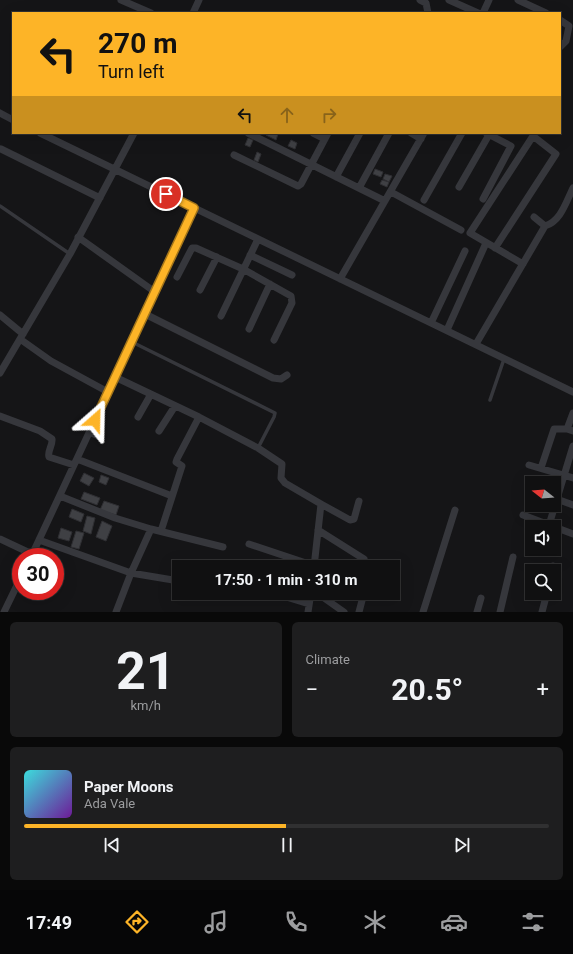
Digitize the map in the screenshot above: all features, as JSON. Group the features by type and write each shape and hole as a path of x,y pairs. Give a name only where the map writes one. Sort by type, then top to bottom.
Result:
{"street":[{"path":"121,0 149,12"},
{"path":"193,12 199,0"},
{"path":"449,0 476,12"},
{"path":"484,12 490,0"},
{"path":"518,0 544,12"},
{"path":"424,1 428,12"},
{"path":"561,21 569,26 566,41 561,47"},
{"path":"0,113 12,118"},
{"path":"42,134 573,392"},
{"path":"0,373 22,339 70,254 81,239 100,198 120,172 134,134"},
{"path":"250,134 385,201"},
{"path":"336,177 359,134"},
{"path":"359,188 388,134"},
{"path":"424,200 461,134"},
{"path":"459,187 488,134 511,146 483,199"},
{"path":"234,155 296,186 301,184 326,136"},
{"path":"340,279 423,136"},
{"path":"495,248 556,154 533,136 470,233 486,243 523,264"},
{"path":"1,149 100,198"},
{"path":"476,344 545,226 552,224 558,219 573,188"},
{"path":"391,192 461,230"},
{"path":"37,548 42,542 92,436 108,392 118,379 133,342 148,316 155,292 198,210"},
{"path":"534,217 545,226"},
{"path":"81,239 155,292"},
{"path":"221,316 258,239"},
{"path":"447,330 486,243"},
{"path":"177,277 192,248 196,248 243,269 291,296 293,299 274,340"},
{"path":"431,323 464,251"},
{"path":"250,255 292,275"},
{"path":"200,290 217,257"},
{"path":"249,329 270,284"},
{"path":"0,315 22,339 64,369 108,392"},
{"path":"148,316 273,378 281,379 287,375"},
{"path":"118,379 199,417 258,448 282,464 282,478 285,483 350,520 354,519 359,501"},
{"path":"138,417 150,394"},
{"path":"159,431 175,406"},
{"path":"540,468 553,431 556,428 570,430 573,413"},
{"path":"0,416 40,431 52,439 48,453 49,457 79,462 172,496"},
{"path":"161,531 182,466 176,462 177,459 199,417"},
{"path":"561,482 573,446"},
{"path":"529,465 564,474 573,478"},
{"path":"63,497 151,529 223,547"},
{"path":"561,501 573,505"},
{"path":"316,560 321,504"},
{"path":"423,612 455,510"},
{"path":"523,515 536,520"},
{"path":"116,612 151,529"},
{"path":"318,530 364,559"},
{"path":"561,530 573,534"},
{"path":"0,539 16,548"},
{"path":"42,542 132,573 172,579"},
{"path":"249,544 297,560"},
{"path":"500,612 513,557"},
{"path":"4,612 12,596"},
{"path":"477,612 481,598"},
{"path":"296,600 310,604"},
{"path":"308,612 310,600"},
{"path":"327,600 344,612"},
{"path":"359,612 362,600"},
{"path":"542,612 545,600"}],"lane":[{"path":"0,206 70,254"},
{"path":"133,342 255,402 274,413 274,417 258,448"},
{"path":"490,400 505,358"},
{"path":"92,436 101,439"}],"building":[{"path":"266,134 278,134 276,140"},
{"path":"248,138 253,140 250,147 245,145"},
{"path":"291,140 297,143 295,149 288,146"},
{"path":"257,152 261,154 258,162 254,160"},
{"path":"375,169 383,172 381,177 373,174"},
{"path":"385,174 392,176 389,182 383,179"},
{"path":"382,180 389,182 387,187 380,184"},
{"path":"84,473 94,478 89,486 80,481"},
{"path":"101,475 109,478 106,485 99,482"},
{"path":"84,492 100,498 97,505 81,499"},
{"path":"104,501 119,506 116,515 100,510"},
{"path":"72,509 84,514 81,522 69,517"},
{"path":"87,516 95,518 91,534 83,531"},
{"path":"102,521 112,526 106,541 96,537"},
{"path":"61,528 72,532 69,541 58,538"},
{"path":"76,531 84,533 79,549 71,547"}],"route":[{"path":"95,420 194,208 166,194"}]}
